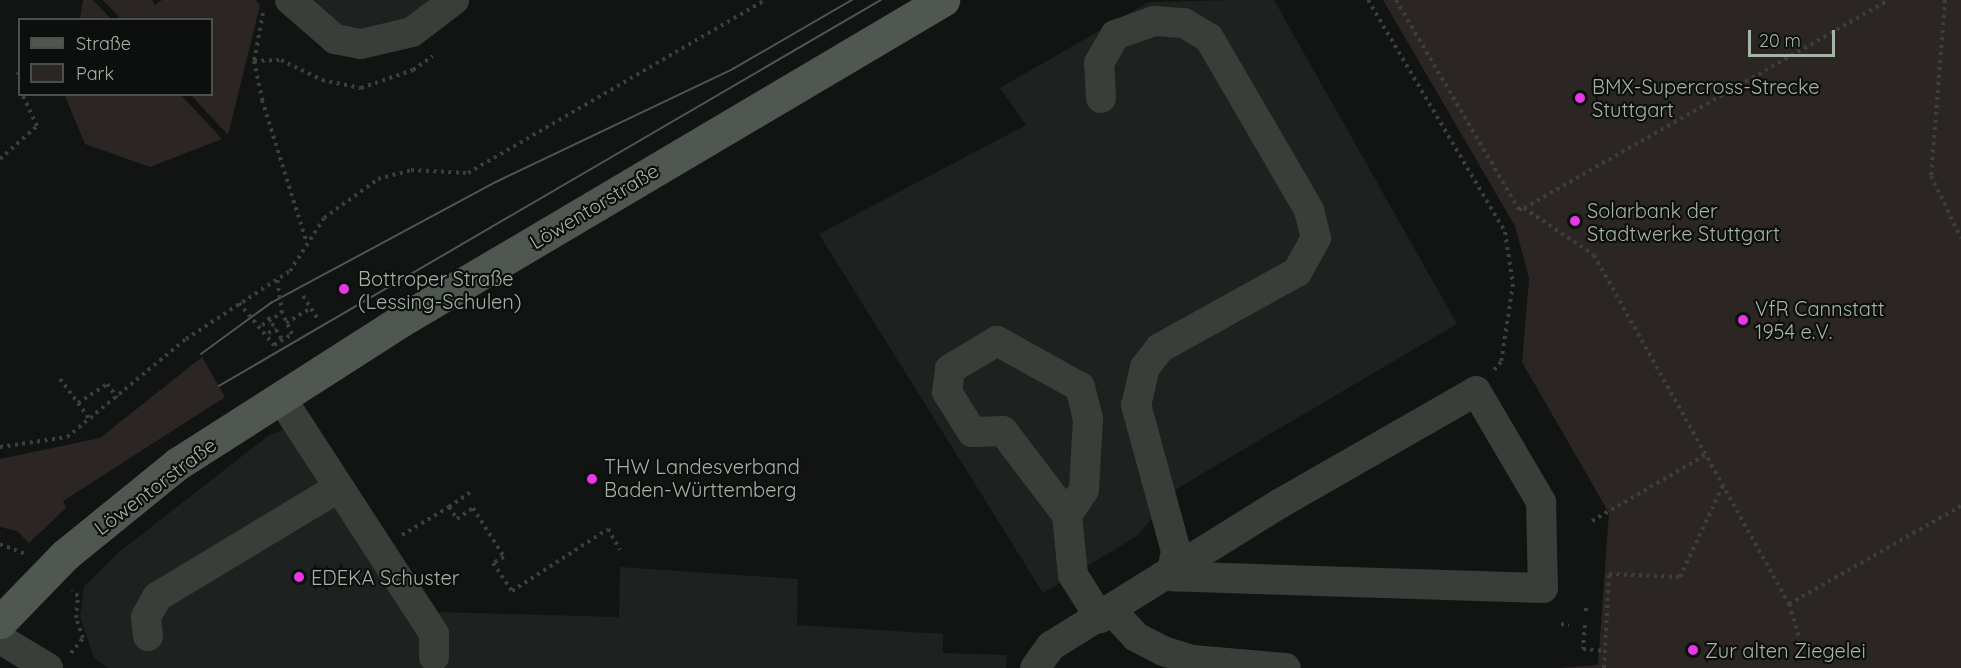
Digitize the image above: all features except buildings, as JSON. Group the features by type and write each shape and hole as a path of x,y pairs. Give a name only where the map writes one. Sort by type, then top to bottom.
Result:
{"main road":[{"name":"Löwentorstraße","path":"0,622 65,555 177,464 281,398 943,0"}],"street":[{"path":"277,3 335,39 361,44 412,32 454,0"},
{"path":"1101,98 1099,63 1115,34 1154,21 1184,23 1209,38 1309,210 1316,238 1297,272 1160,348 1145,367 1136,405 1176,551 1172,576"},
{"path":"1067,514 1084,490 1088,419 1080,387 997,341 950,369 946,392 972,432 1003,431 1067,514 1073,575 1106,615 1136,637 1182,657 1286,668"},
{"path":"1035,668 1052,646 1172,576 1279,504 1476,391 1541,502 1543,588 1172,576"},
{"path":"281,398 434,634 434,657"},
{"path":"148,636 146,616 157,597 338,488"},
{"path":"0,639 48,668"}],"path":[{"path":"0,447 67,437 186,339 290,271 306,240 350,195 378,178 411,170 468,173 765,0"},
{"path":"1368,0 1505,232 1513,284 1501,362 1476,391"},
{"path":"1396,0 1519,210 1888,0"},
{"path":"1945,0 1931,176 1961,238"},
{"path":"277,3 254,61 306,240"},
{"path":"0,159 37,126 23,96"},
{"path":"1524,208 1594,255 1789,604 1800,639"},
{"path":"239,303 262,325 274,345 292,334 282,314 277,279"},
{"path":"303,296 318,319"},
{"path":"286,323 311,308"},
{"path":"262,325 282,314"},
{"path":"268,317 282,339"},
{"path":"268,333 276,329"},
{"path":"60,379 90,420"},
{"path":"78,403 107,384 117,398"},
{"path":"1592,521 1707,454"},
{"path":"1604,668 1609,574 1680,577 1724,485"},
{"path":"397,526 403,535 473,490"},
{"path":"1789,604 1961,506"},
{"path":"449,507 457,519 473,508 504,557 493,563 512,591 608,530 620,550"},
{"path":"0,544 20,549"},
{"path":"1586,605 1586,611"},
{"path":"1561,624 1569,625"},
{"path":"1585,625 1583,649 1605,651"}],"shaded area":[{"path":"305,0 440,0 406,23 347,34"},
{"path":"1274,0 1457,324 1178,488 1137,536 1043,593 819,234 1026,125 1000,88 1149,2"},
{"path":"310,418 436,612 619,617 620,567 798,579 797,625 943,634 943,653 1007,655 1006,668 108,668 94,658 80,616 84,587 119,552 268,436"}],"green space":[{"path":"83,0 93,0 110,18 80,18"},
{"path":"103,0 152,0 155,5 162,0 255,0 260,5 228,135 192,96 213,96 213,18 120,18"},
{"name":"VfR Cannstatt 1954 e.V.","path":"1383,0 1961,0 1961,668 1559,668 1598,665 1609,513 1522,362 1529,278 1515,226"},
{"path":"65,96 182,96 222,139 150,167 85,144"},
{"path":"202,357 225,397 63,501 66,508 29,543 17,531 0,527 0,459 100,438"}],"tram line":[{"path":"201,354 271,303 496,182 733,69 852,0"},
{"path":"219,386 881,0"}],"place":[{"name":"BMX-Supercross-Strecke Stuttgart","path":"1580,98"},
{"name":"Solarbank der Stadtwerke Stuttgart","path":"1575,221"},
{"name":"Bottroper Straße (Lessing-Schulen)","path":"344,289"},
{"name":"VfR Cannstatt 1954 e.V.","path":"1743,320"},
{"name":"THW Landesverband Baden-Württemberg","path":"592,479"},
{"name":"EDEKA Schuster","path":"299,577"},
{"name":"Zur alten Ziegelei","path":"1693,650"}]}
